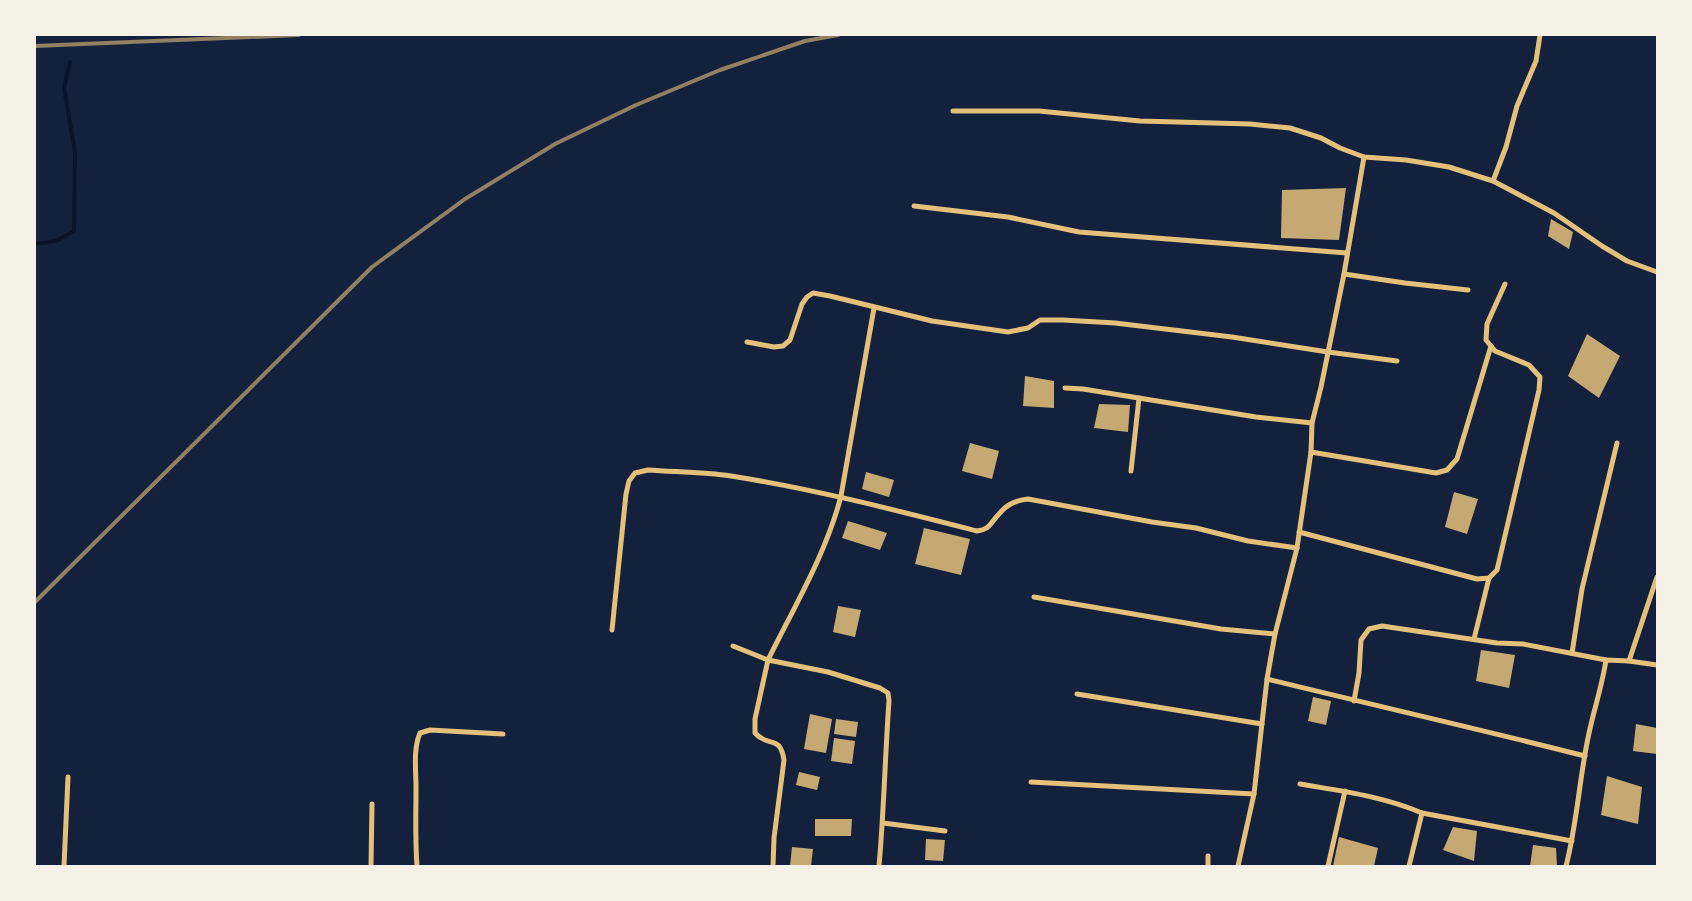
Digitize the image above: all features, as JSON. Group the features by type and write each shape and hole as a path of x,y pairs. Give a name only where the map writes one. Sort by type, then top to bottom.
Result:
{"street":[{"path":"1493,182 1506,147 1517,106 1536,61 1540,35"},
{"path":"953,111 1039,111 1140,121 1250,124 1290,128 1322,138 1340,148 1364,157 1406,160 1449,168 1493,182 1554,213 1627,261 1657,272"},
{"path":"1238,866 1254,794 1267,679 1275,634 1297,548 1311,452 1312,423 1344,274 1364,157"},
{"path":"914,206 1008,217 1079,232 1347,253"},
{"path":"1344,274 1468,290"},
{"path":"1474,639 1489,578 1496,570 1499,561 1539,390 1540,377 1529,365 1495,351 1486,340 1487,324 1505,284"},
{"path":"747,342 774,347 783,346 790,340 802,304 813,293 932,321 1008,332 1028,328 1040,320 1106,322 1232,337 1397,361"},
{"path":"773,866 774,838 784,760 782,750 778,744 760,739 755,733 755,719 768,660 835,520 841,496 874,308"},
{"path":"1311,452 1426,472 1436,473 1447,470 1456,459 1491,346"},
{"path":"1065,388 1083,389 1256,418 1312,423"},
{"path":"1130,471 1139,398"},
{"path":"1572,653 1582,589 1617,442"},
{"path":"612,630 626,494 629,481 635,473 648,470 729,476 841,496 977,531 985,530 992,524 999,513 1017,500 1028,499 1152,522 1196,528 1248,541 1297,548"},
{"path":"1299,532 1477,579 1489,578"},
{"path":"1629,661 1657,577"},
{"path":"1034,597 1187,624 1275,634"},
{"path":"1354,700 1362,640 1369,629 1382,626 1523,644 1606,660 1657,665"},
{"path":"733,646 768,660 828,672 880,688 888,693 883,823 879,866"},
{"path":"1566,866 1572,841 1588,738 1606,660"},
{"path":"1267,679 1447,721 1585,756"},
{"path":"1077,694 1262,724"},
{"path":"417,866 416,741 420,733 430,730 503,734"},
{"path":"64,866 68,776"},
{"path":"1031,782 1254,794"},
{"path":"1300,784 1345,791 1391,802 1422,813 1572,841"},
{"path":"1328,866 1345,791"},
{"path":"371,866 372,804"},
{"path":"1409,866 1422,813"},
{"path":"883,823 945,831"},
{"path":"1208,856 1208,866"}],"building":[{"path":"1346,188 1339,240 1281,238 1282,190"},
{"path":"1551,219 1573,232 1569,249 1548,236"},
{"path":"1587,334 1620,356 1599,398 1568,376"},
{"path":"1025,376 1054,381 1054,408 1023,406"},
{"path":"1099,404 1130,405 1128,432 1094,428"},
{"path":"970,443 999,451 992,479 962,471"},
{"path":"866,472 894,480 889,497 862,489"},
{"path":"1454,492 1478,499 1467,534 1445,527"},
{"path":"848,521 887,533 880,550 842,538"},
{"path":"924,528 970,539 961,575 915,564"},
{"path":"838,606 861,610 855,637 833,632"},
{"path":"1481,650 1515,655 1509,688 1476,681"},
{"path":"1313,697 1331,701 1326,725 1308,721"},
{"path":"810,714 832,719 826,753 804,749"},
{"path":"836,719 858,722 856,737 834,734"},
{"path":"1636,724 1657,728 1657,754 1633,751"},
{"path":"834,738 855,741 852,764 831,761"},
{"path":"799,772 820,777 817,790 796,785"},
{"path":"1607,776 1642,787 1638,824 1601,815"},
{"path":"815,819 852,819 851,836 815,836"},
{"path":"1453,827 1477,831 1474,861 1443,850"},
{"path":"1339,837 1378,848 1374,866 1333,866"},
{"path":"926,839 945,840 943,861 925,860"},
{"path":"1533,845 1556,848 1557,866 1530,866"},
{"path":"792,847 813,849 811,866 790,866"}],"waterway":[{"path":"35,244 56,241 74,231 75,152 64,88 70,62"}],"railway":[{"path":"35,46 299,35"},
{"path":"35,602 372,267 465,199 555,144 636,105 720,70 805,41 838,35"}]}
